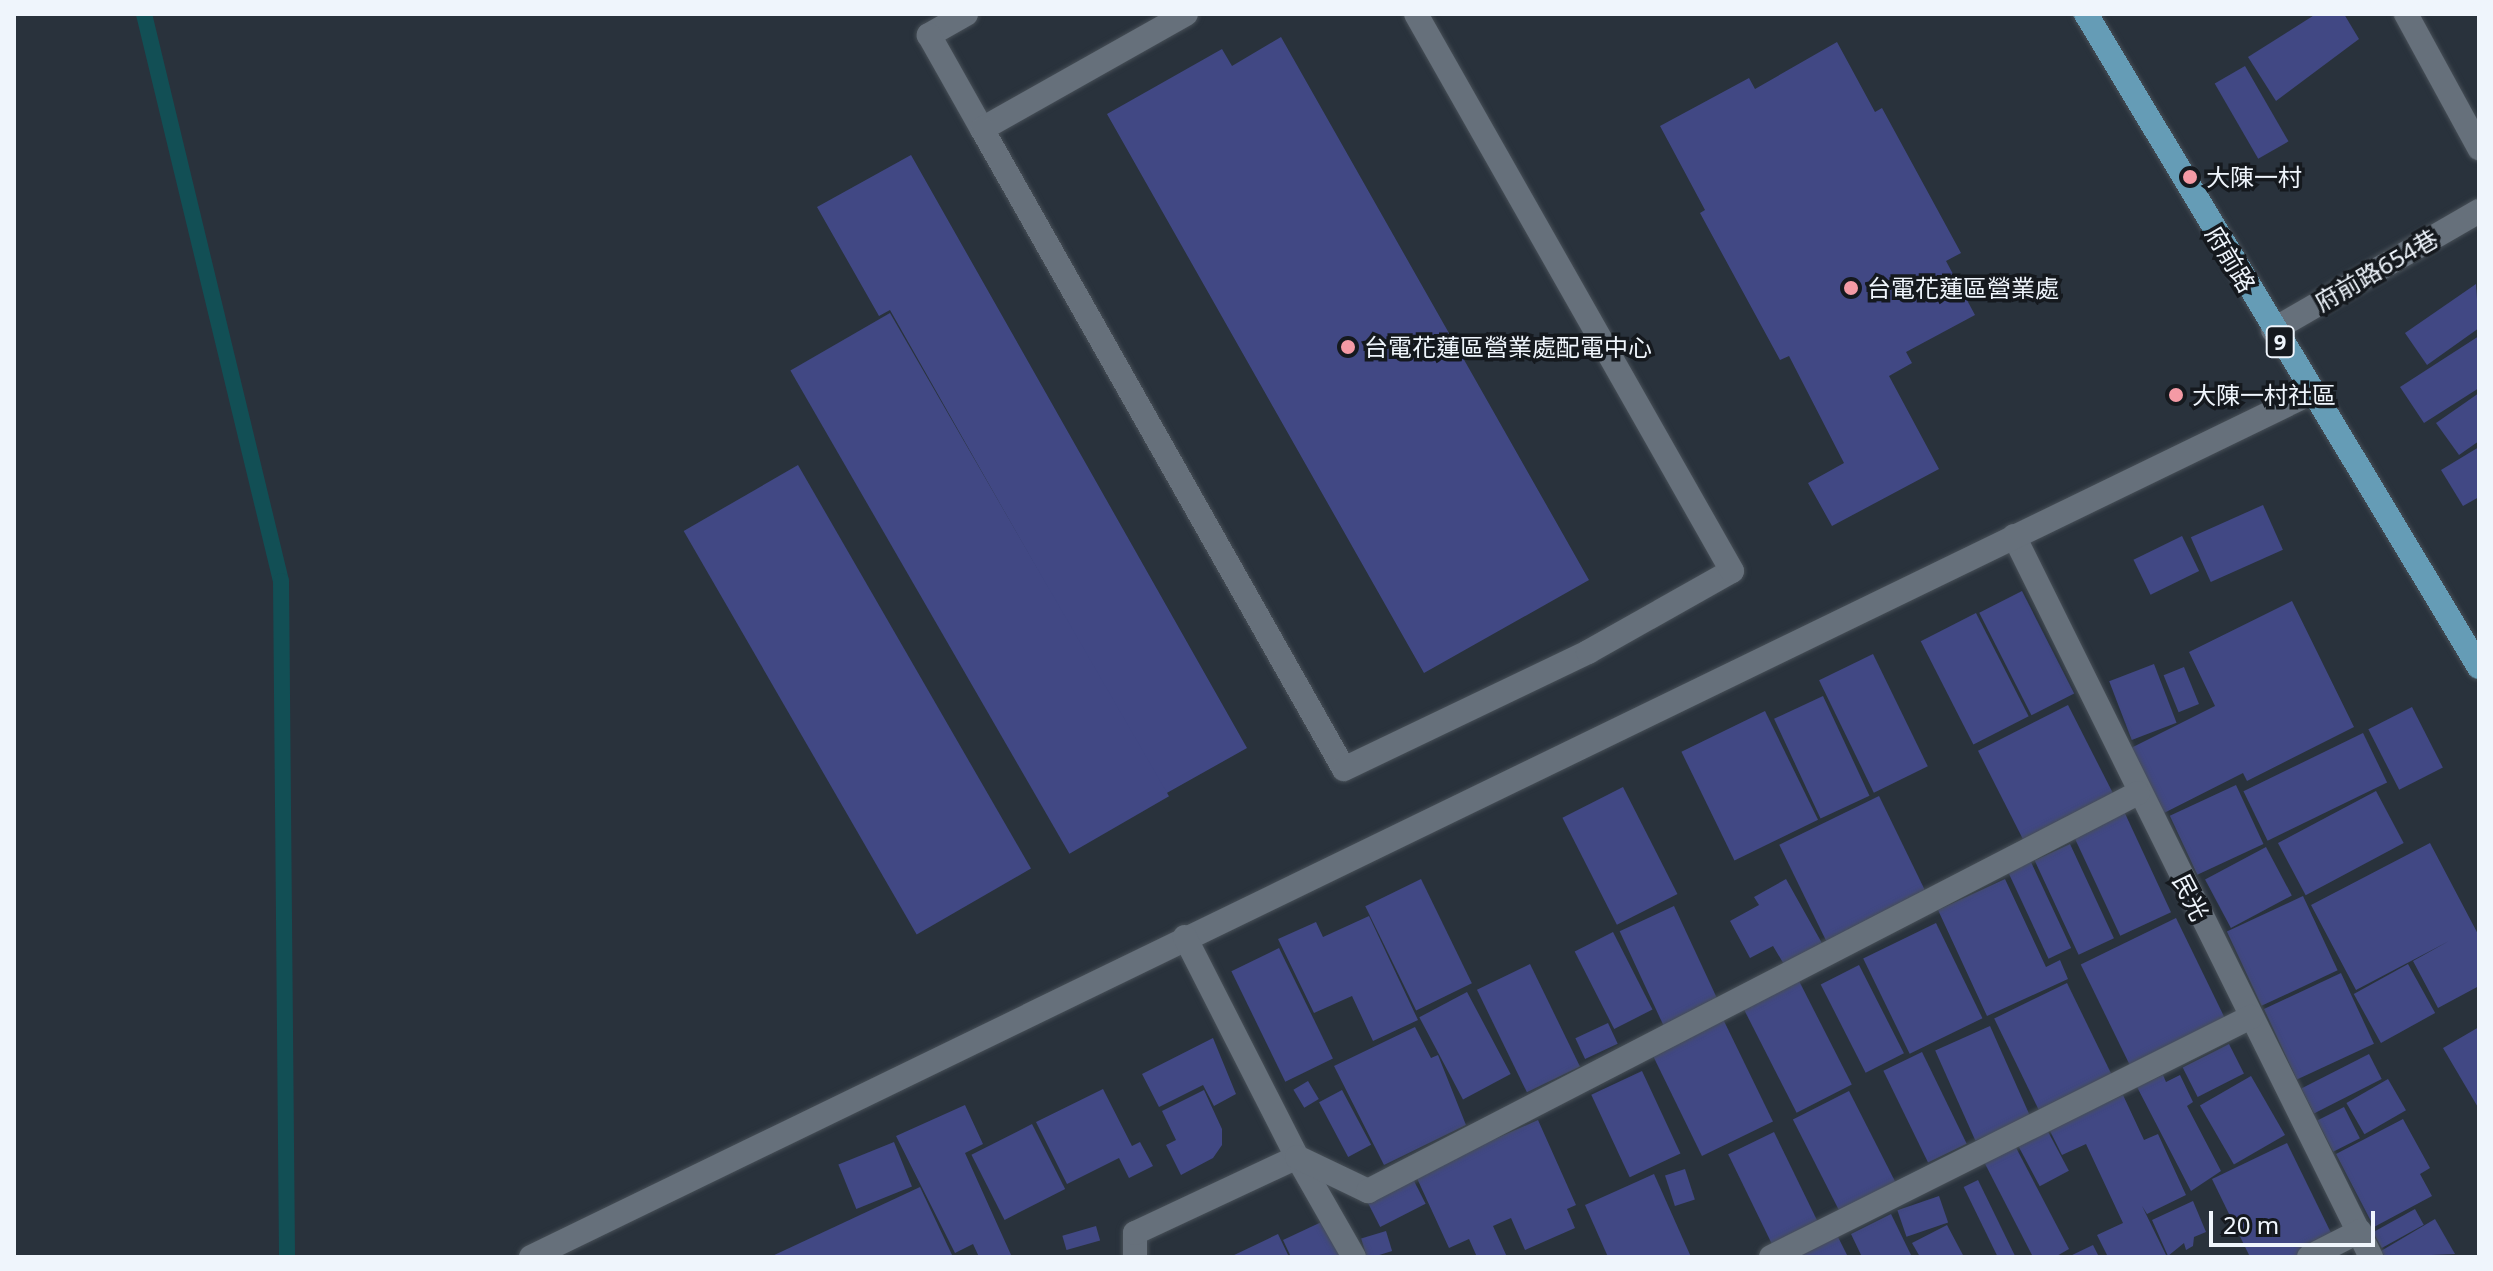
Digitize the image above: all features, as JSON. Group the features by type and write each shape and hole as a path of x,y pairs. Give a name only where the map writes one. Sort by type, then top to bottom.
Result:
{"main road":[{"name":"府前路","path":"2086,14 2273,330 2479,667"}],"street":[{"path":"966,14 929,35 1344,769 1588,652 1732,571 1416,14"},
{"path":"982,129 1186,14"},
{"path":"2406,14 2479,148"},
{"name":"府前路654巷","path":"2273,330 2479,211"},
{"path":"531,1257 2311,393"},
{"name":"民光","path":"2014,536 2138,793 2371,1257"},
{"path":"1297,1157 1368,1191 2138,793"},
{"path":"1185,937 1297,1157 1354,1257"},
{"path":"1771,1257 2251,1017"},
{"path":"1135,1257 1135,1233 1297,1157"},
{"path":"2309,1257 2360,1231"}],"building":[{"path":"2316,14 2344,14 2359,39 2276,101 2248,57"},
{"name":"台電花蓮區營業處配電中心","path":"1281,37 1589,580 1424,673 1107,114 1222,49 1232,66"},
{"name":"台電花蓮區營業處","path":"1837,42 1875,112 1882,108 1961,253 1946,261 1975,315 1906,352 1912,363 1889,376 1939,469 1832,526 1808,483 1844,463 1789,356 1780,360 1700,213 1705,210 1660,126 1749,78 1755,89"},
{"path":"2245,66 2288,141 2258,159 2215,84"},
{"path":"911,155 1247,748 1165,794 890,310 879,316 817,207"},
{"path":"2476,284 2479,328 2427,365 2405,333"},
{"path":"890,313 1169,796 1069,854 790,370"},
{"path":"2479,336 2479,388 2424,423 2400,387"},
{"path":"2479,393 2479,441 2459,455 2436,423"},
{"path":"2479,447 2479,497 2463,506 2441,470"},
{"path":"798,465 1031,869 917,935 684,531"},
{"path":"2263,505 2283,550 2211,582 2191,537"},
{"path":"2182,536 2199,571 2151,595 2133,560"},
{"path":"2022,591 2074,693 2031,715 1979,613"},
{"path":"2292,601 2354,727 2247,781 2243,773 2164,813 2131,748 2215,706 2189,652"},
{"path":"1976,613 2029,716 1973,745 1921,641"},
{"path":"1873,654 1928,766 1874,793 1819,680"},
{"path":"2154,664 2177,723 2132,740 2109,681"},
{"path":"2184,667 2199,704 2179,712 2164,675"},
{"path":"1823,696 1869,796 1821,819 1774,719"},
{"path":"2068,705 2115,797 2025,843 1978,751"},
{"path":"2412,707 2443,768 2399,790 2368,729"},
{"path":"1765,711 1818,820 1734,861 1681,752"},
{"path":"2363,733 2387,782 2268,841 2243,791"},
{"path":"2236,785 2263,844 2197,875 2170,816"},
{"path":"1623,787 1677,894 1617,925 1562,818"},
{"path":"2376,791 2404,843 2306,895 2278,843"},
{"path":"1879,796 1928,897 1828,945 1779,845"},
{"path":"2122,807 2171,912 2120,936 2071,831"},
{"path":"2430,843 2479,936 2479,986 2438,1008 2413,961 2449,941 2356,990 2311,905"},
{"path":"2070,844 2114,938 2079,955 2035,860"},
{"path":"2266,847 2292,896 2231,928 2205,879"},
{"path":"2031,862 2071,948 2048,959 2008,873"},
{"path":"1421,879 1472,983 1416,1010 1365,906"},
{"path":"1786,879 1823,945 1785,966 1773,946 1750,958 1730,921 1759,905 1754,897"},
{"path":"2005,879 2046,967 2060,960 2068,979 1987,1016 1938,910"},
{"path":"2303,896 2338,970 2262,1006 2227,931"},
{"path":"1674,906 1718,1000 1664,1026 1620,931"},
{"path":"1369,916 1418,1020 1373,1041 1352,996 1314,1013 1278,939 1316,922 1323,937"},
{"path":"2176,918 2226,1021 2131,1068 2081,964"},
{"path":"1936,923 1982,1018 1910,1054 1863,959"},
{"path":"1613,932 1652,1010 1614,1029 1575,952"},
{"path":"1279,948 1333,1059 1285,1082 1231,971"},
{"path":"1530,964 1580,1066 1527,1092 1477,990"},
{"path":"2408,964 2435,1013 2381,1043 2354,994"},
{"path":"1859,965 1904,1053 1866,1073 1821,985"},
{"path":"2341,973 2374,1044 2297,1080 2264,1009"},
{"path":"1796,975 1852,1085 1797,1113 1741,1003"},
{"path":"2067,983 2113,1076 2040,1112 1994,1019"},
{"path":"1467,992 1511,1074 1463,1099 1419,1017"},
{"path":"1723,1019 1773,1121 1702,1156 1652,1054"},
{"path":"1608,1023 1618,1044 1585,1059 1575,1038"},
{"path":"1990,1026 2030,1116 1975,1141 1935,1050"},
{"path":"1415,1027 1431,1058 1438,1055 1466,1125 1384,1165 1334,1066"},
{"path":"2479,1027 2479,1109 2443,1048"},
{"path":"1213,1038 1236,1094 1214,1106 1203,1085 1159,1107 1142,1074"},
{"path":"2229,1044 2244,1073 2198,1097 2183,1068"},
{"path":"1922,1052 1967,1144 1928,1163 1883,1071"},
{"path":"2369,1054 2382,1079 2314,1113 2301,1089"},
{"path":"1642,1071 1680,1153 1630,1177 1591,1095"},
{"path":"2163,1075 2166,1082 2180,1075 2193,1102 2187,1106 2221,1171 2191,1191 2137,1087"},
{"path":"2251,1076 2285,1135 2234,1164 2200,1106"},
{"path":"2388,1079 2406,1110 2364,1134 2346,1103"},
{"path":"1308,1081 1319,1099 1304,1108 1293,1090"},
{"path":"1103,1089 1132,1146 1140,1142 1153,1166 1129,1178 1119,1158 1067,1184 1036,1122"},
{"path":"1204,1090 1222,1129 1222,1145 1213,1158 1181,1175 1166,1145 1176,1140 1162,1111"},
{"path":"1342,1090 1371,1145 1348,1157 1319,1102"},
{"path":"1849,1091 1900,1191 1844,1219 1793,1120"},
{"path":"2123,1095 2144,1140 2158,1134 2186,1195 2147,1214 2142,1206 2167,1257 2108,1257 2097,1235 2123,1223 2086,1144 2062,1155 2049,1129"},
{"path":"965,1105 983,1144 965,1153 1012,1257 979,1257 973,1244 955,1253 896,1136"},
{"path":"2344,1107 2360,1138 2333,1152 2317,1121"},
{"path":"2403,1119 2430,1168 2420,1174 2432,1196 2374,1227 2336,1154"},
{"path":"1538,1120 1576,1205 1567,1209 1575,1228 1525,1250 1511,1218 1493,1226 1507,1257 1477,1257 1469,1239 1449,1248 1415,1174"},
{"path":"1032,1124 1065,1189 1005,1220 971,1155"},
{"path":"2044,1124 2069,1171 2040,1186 2015,1139"},
{"path":"1774,1132 1820,1225 1774,1248 1728,1154"},
{"path":"2012,1140 2069,1249 2055,1257 2033,1257 1981,1156"},
{"path":"894,1142 912,1187 856,1209 838,1164"},
{"path":"2287,1143 2335,1241 2301,1257 2250,1257 2212,1179"},
{"path":"1685,1169 1695,1199 1675,1206 1665,1175"},
{"path":"1654,1174 1691,1257 1608,1257 1585,1205"},
{"path":"1412,1177 1426,1204 1380,1227 1367,1200"},
{"path":"1978,1180 2016,1257 1998,1257 1964,1187"},
{"path":"920,1187 953,1257 770,1257"},
{"path":"1939,1196 1948,1222 1907,1237 1897,1210"},
{"path":"2193,1201 2206,1232 2194,1237 2193,1246 2186,1250 2184,1243 2168,1256 2152,1220"},
{"path":"2415,1209 2424,1225 2382,1248 2373,1232"},
{"path":"1891,1214 1912,1257 1862,1257 1851,1234"},
{"path":"1330,1218 1349,1257 1291,1257 1283,1240"},
{"path":"2435,1219 2455,1254 2385,1257 2381,1251"},
{"path":"1947,1225 1964,1257 1920,1257 1912,1243"},
{"path":"1096,1226 1100,1240 1066,1250 1062,1236"},
{"path":"1386,1231 1392,1251 1367,1257 1361,1239"},
{"path":"1278,1234 1289,1257 1230,1257"},
{"path":"1838,1237 1848,1257 1795,1257"},
{"path":"2093,1245 2099,1257 2068,1257"}],"waterway":[{"path":"144,14 281,581 287,1257"}],"place":[{"name":"大陳一村","path":"2190,177"},
{"name":"台電花蓮區營業處","path":"1851,288"},
{"name":"台電花蓮區營業處配電中心","path":"1348,347"},
{"name":"大陳一村社區","path":"2176,395"}]}
